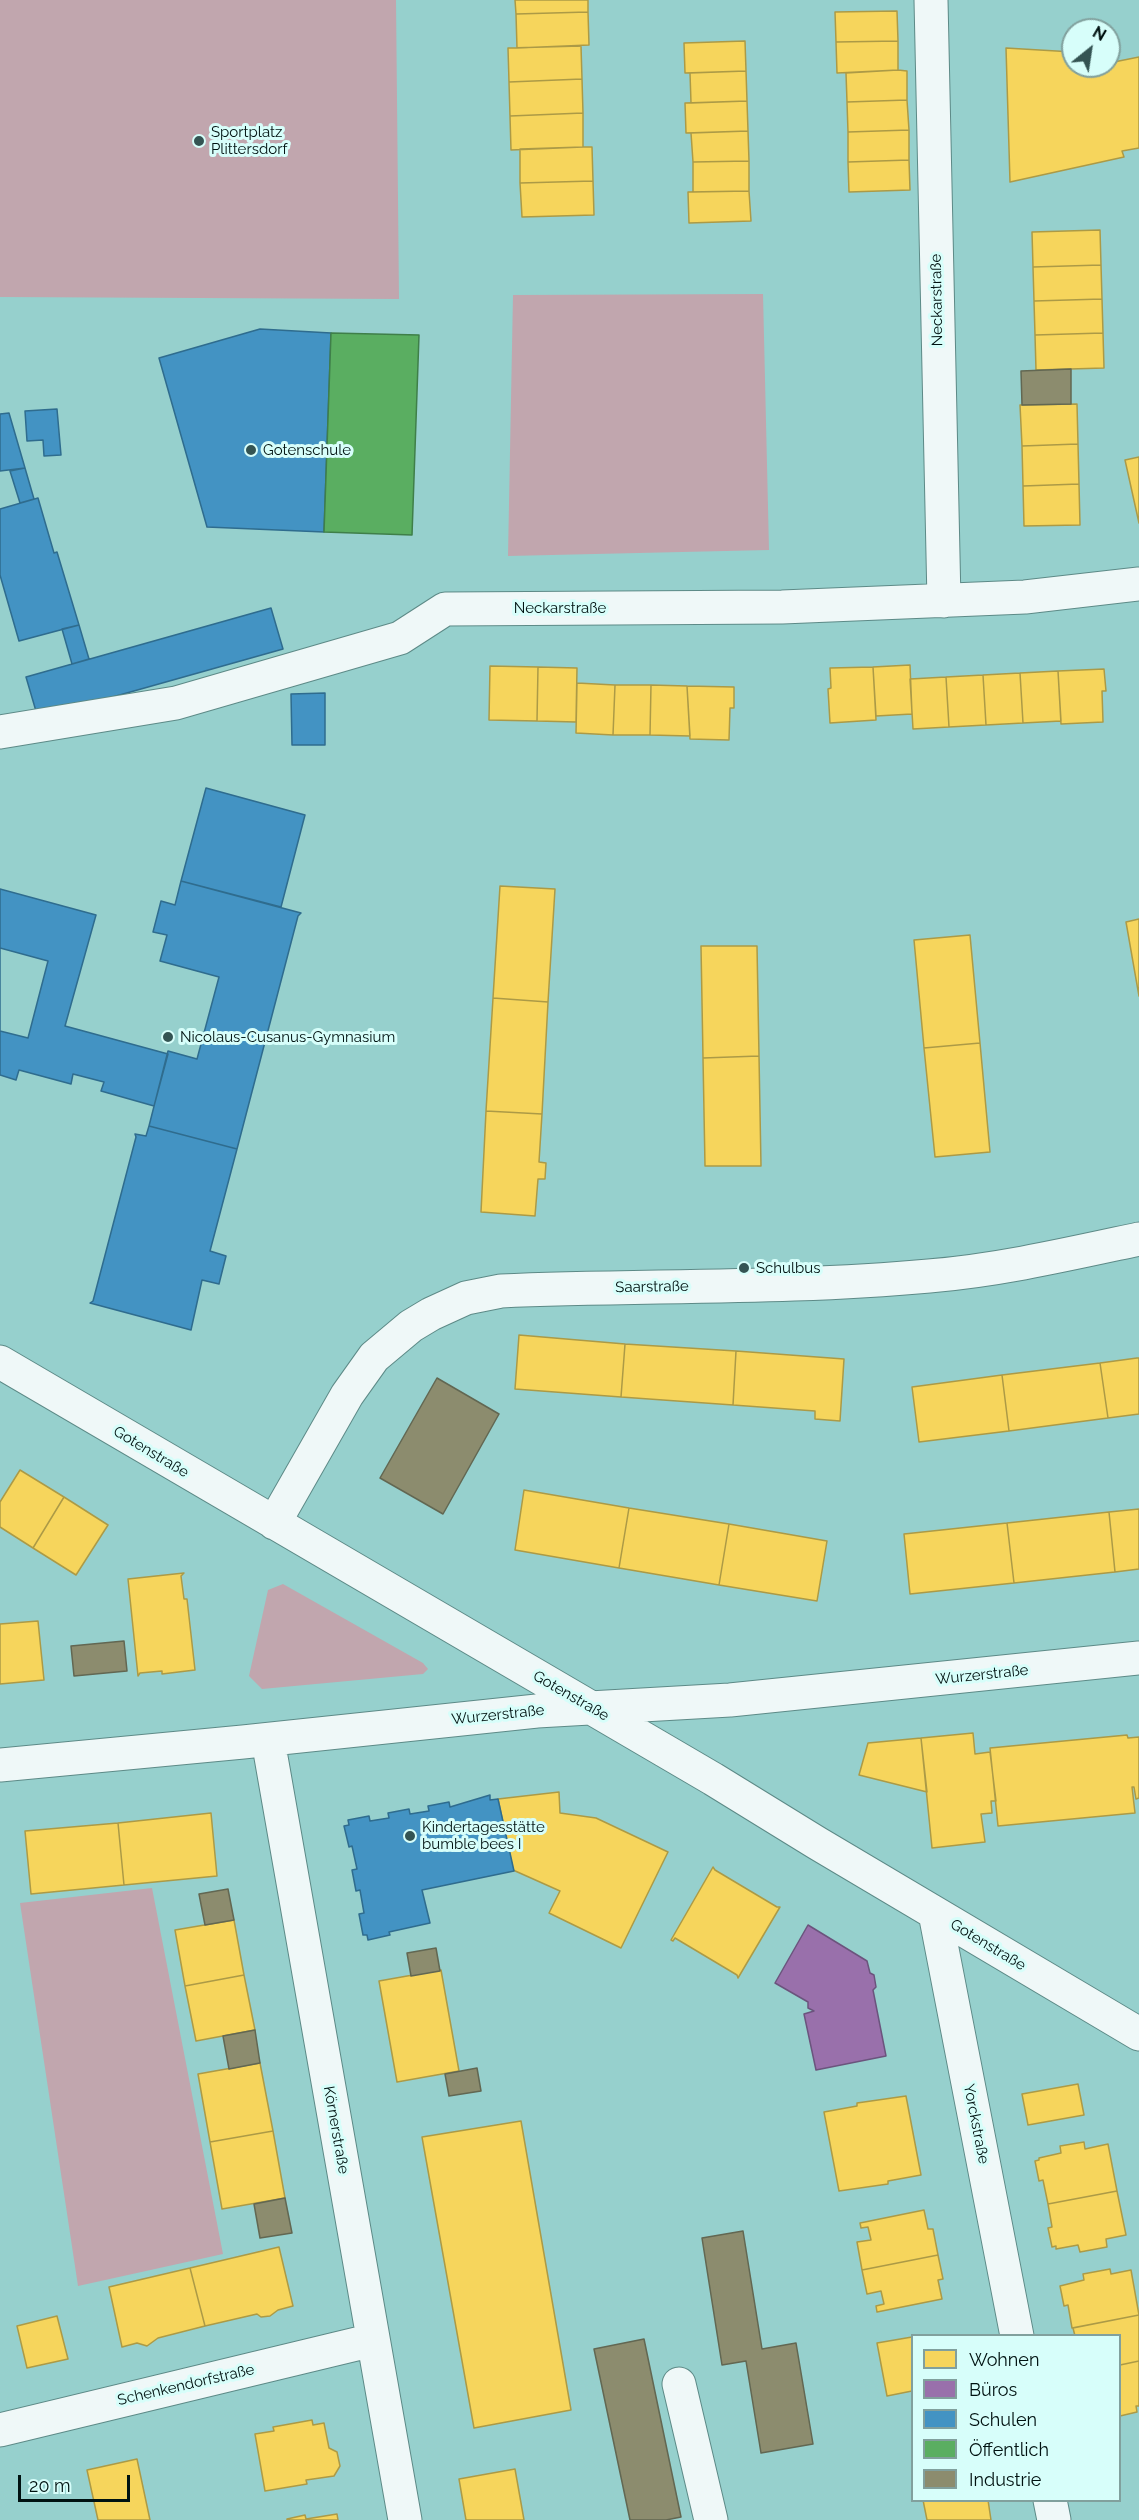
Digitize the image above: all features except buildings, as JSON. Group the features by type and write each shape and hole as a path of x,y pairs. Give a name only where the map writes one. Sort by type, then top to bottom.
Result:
{"street":[{"name":"Neckarstraße","path":"932,0 944,601"},
{"name":"Neckarstraße","path":"0,732 176,703 400,638 445,609 782,607 1025,597 1139,584"},
{"name":"Saarstraße","path":"274,1523 347,1395 374,1357 411,1326 466,1298 501,1291 794,1284 929,1276 1027,1263 1139,1239"},
{"name":"Gotenstraße","path":"0,1362 591,1707 1139,2034"},
{"name":"Wurzerstraße","path":"0,1765 268,1740 516,1713 730,1700 1139,1659"},
{"name":"Körnerstraße","path":"268,1740 405,2520"},
{"name":"Yorckstraße","path":"935,1913 1017,2334"},
{"name":"Schenkendorfstraße","path":"0,2430 372,2340"},
{"path":"680,2384 711,2520"},
{"path":"1050,2502 1054,2520"}],"shaded area":[{"name":"Sportplatz Plittersdorf","path":"0,0 396,0 399,299 0,297"},
{"path":"763,294 769,550 508,556 513,295"},
{"path":"283,1584 423,1663 428,1669 423,1674 262,1689 249,1676 268,1590"},
{"path":"152,1888 223,2254 78,2286 20,1903"}],"place":[{"name":"Sportplatz Plittersdorf","path":"199,141"},
{"name":"Gotenschule","path":"251,450"},
{"name":"Nicolaus-Cusanus-Gymnasium","path":"168,1037"},
{"name":"Schulbus","path":"744,1268"},
{"name":"Kindertagesstätte bumble bees I","path":"410,1836"}]}
